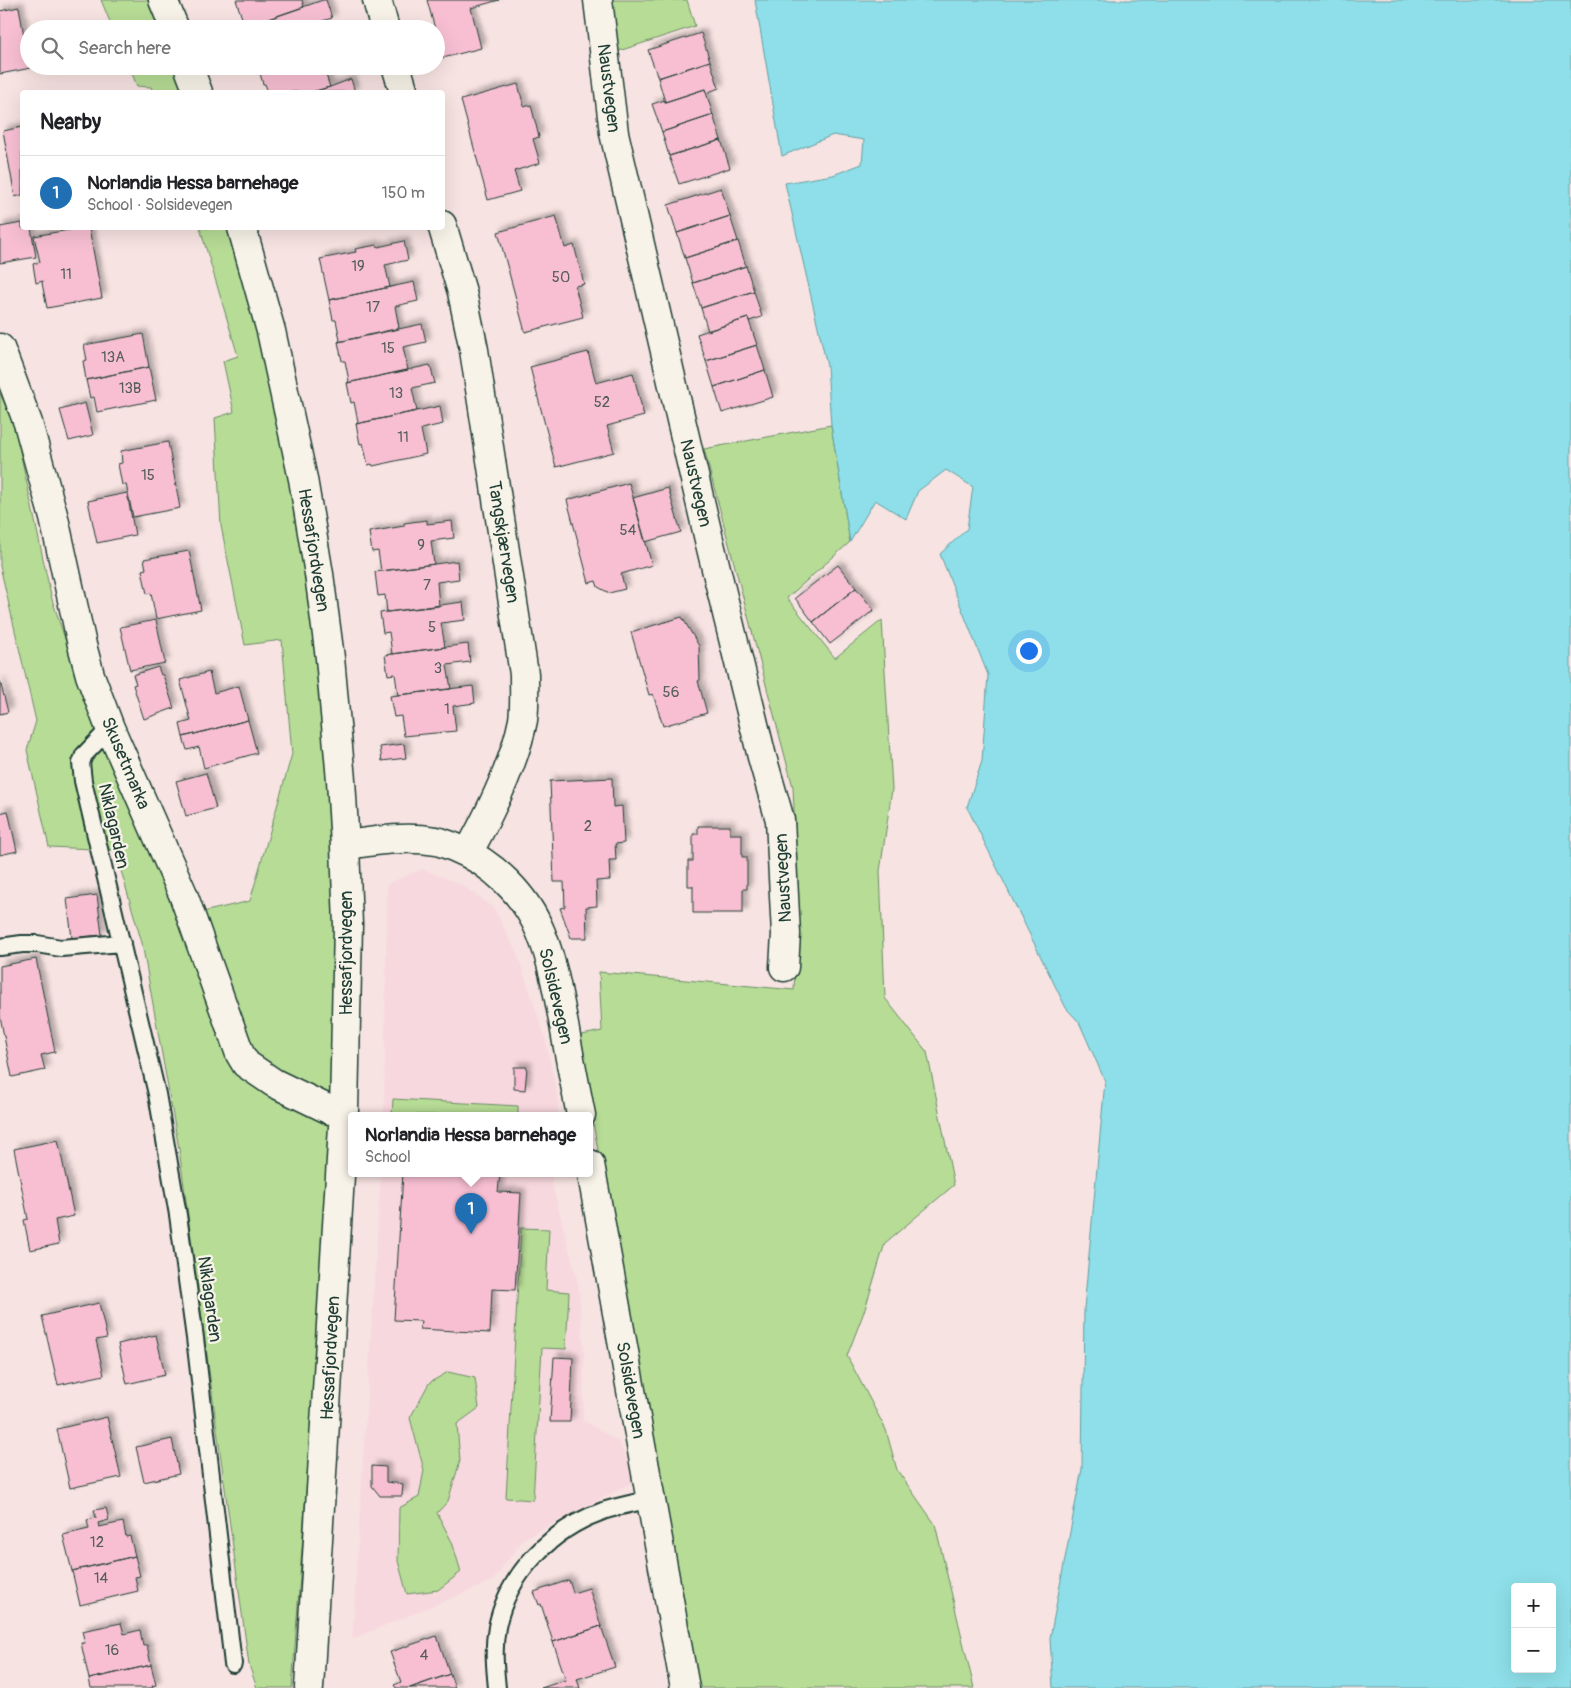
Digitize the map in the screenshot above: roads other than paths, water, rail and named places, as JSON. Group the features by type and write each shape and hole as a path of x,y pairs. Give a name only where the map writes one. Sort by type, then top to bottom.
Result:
{"street":[{"path":"163,0 171,20"},
{"path":"377,0 383,20"},
{"name":"Naustvegen","path":"598,0 614,133 710,544 762,757 780,820 786,934 784,967"},
{"path":"191,75 197,90"},
{"path":"399,75 403,90"},
{"name":"Hessafjordvegen","path":"243,230 271,330 303,479 319,574 331,667 342,780 346,846 348,925 344,1110 310,1688"},
{"name":"Tangskjærvegen","path":"443,230 462,292 474,350 524,674 523,718 518,740 509,765 468,853"},
{"name":"Skusetmarka","path":"0,348 28,423 54,518 90,675 110,728 183,894 240,1054 246,1064 274,1083 330,1110 344,1110"},
{"name":"Solsidevegen","path":"346,846 412,838 438,841 468,853 485,863 506,882 528,908 540,931 550,957 580,1112"},
{"name":"Solsidevegen","path":"592,1177 685,1688"}],"lane":[{"name":"Niklagarden","path":"110,728 84,755 81,763 83,781 157,1094 178,1216 196,1338 233,1664"},
{"path":"0,947 37,944 62,948 122,943"},
{"path":"497,1688 494,1657 497,1628 504,1602 516,1579 530,1561 544,1546 583,1520 603,1512 651,1499"}],"water":[{"path":"755,0 1571,0 1571,1688 1053,1688 1050,1638 1082,1469 1084,1309 1105,1081 1079,1022 1066,1008 967,807 982,761 988,675 940,554 967,529 973,487 946,470 918,491 906,519 875,500 850,542 831,425 827,366 785,183 833,175 862,164 864,140 833,135 782,156"}],"place":[{"name":"Norlandia Hessa barnehage","path":"471,1234"}]}
